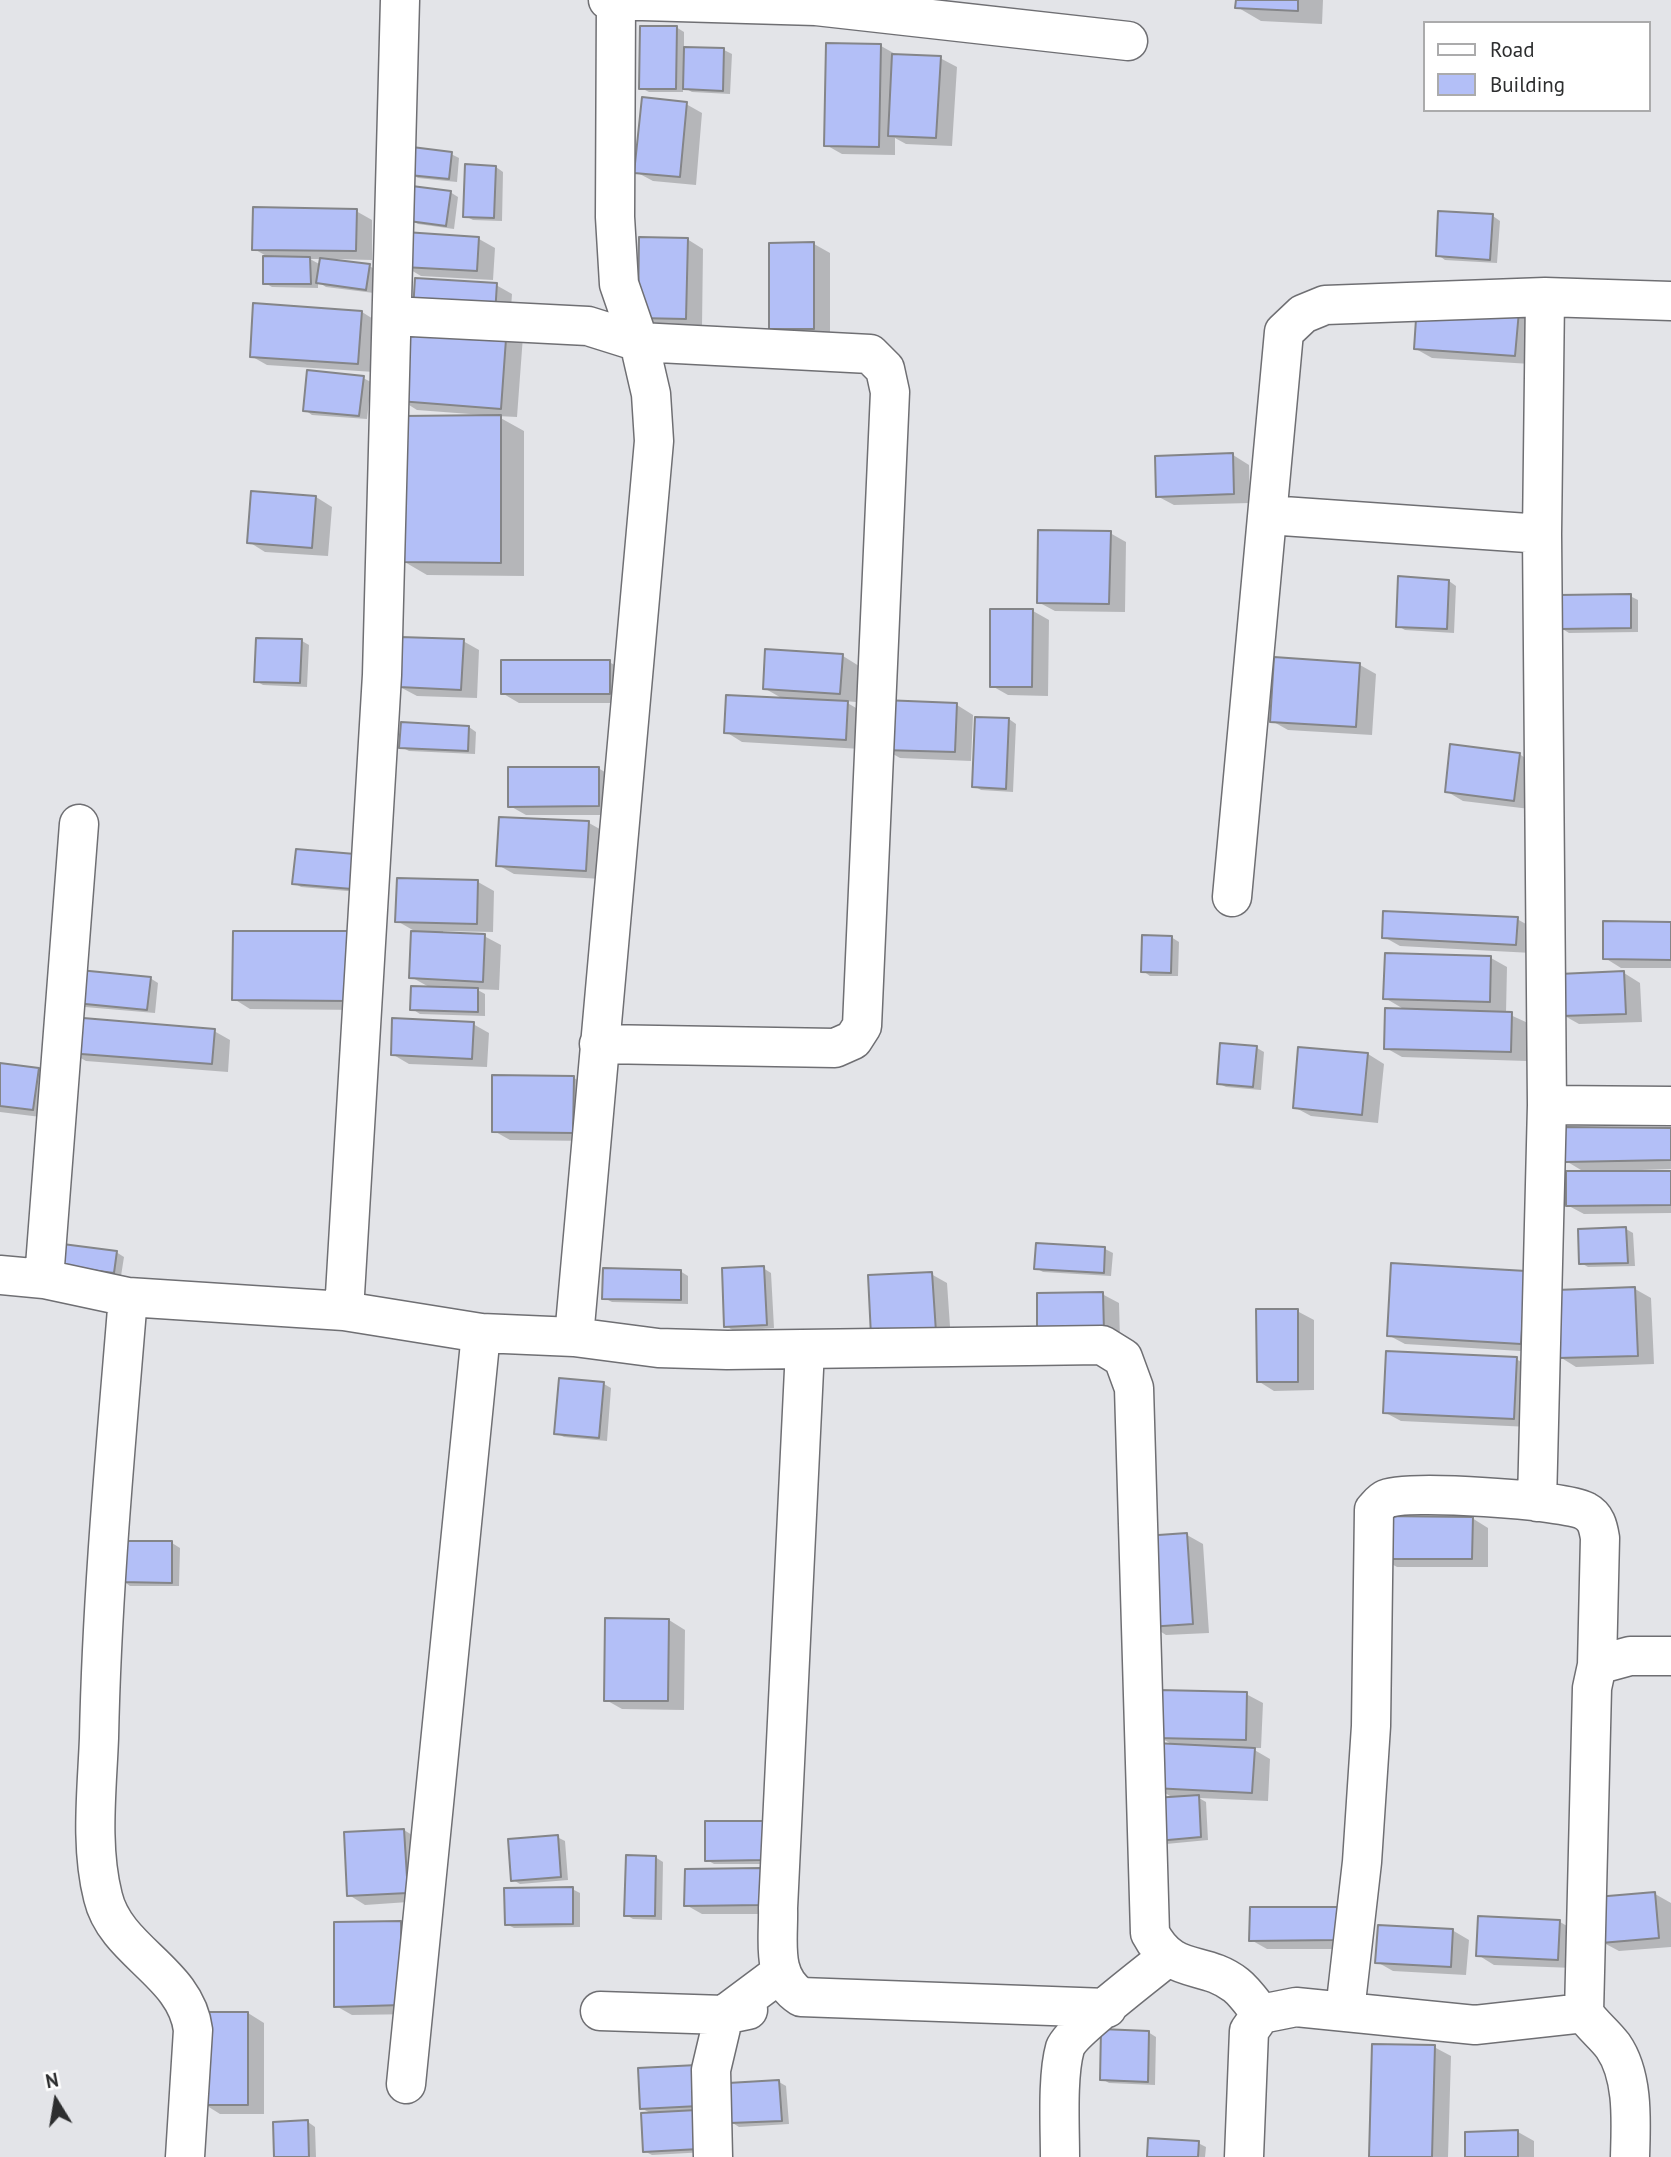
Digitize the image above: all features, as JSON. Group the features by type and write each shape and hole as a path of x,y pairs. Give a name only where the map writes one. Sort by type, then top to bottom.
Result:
{"street":[{"path":"344,1311 382,675 400,0"},
{"path":"608,0 816,3 1128,41"},
{"path":"574,1337 654,441 651,394 639,342 619,284 615,230 616,0"},
{"path":"1232,897 1284,332 1303,314 1325,305 1545,297 1671,301"},
{"path":"1537,1502 1547,1105 1542,534 1545,297"},
{"path":"392,316 589,327 639,342 870,354 884,369 890,392 862,1026 853,1040 835,1048 599,1044"},
{"path":"1268,515 1542,534"},
{"path":"44,1279 79,824"},
{"path":"1547,1105 1671,1106"},
{"path":"0,1275 44,1279 128,1297 344,1311 481,1333 574,1337 659,1348 1102,1345 1123,1358 1134,1388 1150,1933 1166,1958 1218,1975 1236,1985 1261,2014"},
{"path":"128,1297 100,1678 96,1844 103,1897 111,1920 181,1994 191,2011 193,2030 185,2157"},
{"path":"406,2084 481,1333"},
{"path":"790,1985 778,1908 805,1349"},
{"path":"1345,2011 1362,1861 1371,1726 1374,1510 1386,1498 1408,1495 1537,1502 1584,1510 1597,1522 1600,1538 1597,1665 1592,1688 1584,2013 1613,2046 1626,2079 1631,2110 1630,2157"},
{"path":"1597,1665 1630,1656 1671,1656"},
{"path":"1060,2157 1060,2106 1066,2047 1080,2027 1166,1958"},
{"path":"600,2011 724,2015 790,1985 1107,2008"},
{"path":"1244,2157 1249,2031 1261,2014 1296,2007 1475,2025 1584,2013"},
{"path":"713,2157 711,2070 724,2015"}],"building":[{"path":"1236,0 1298,0 1298,11 1235,8"},
{"path":"640,26 677,26 676,89 639,89"},
{"path":"826,43 881,44 879,147 824,146"},
{"path":"684,47 724,48 723,91 683,89"},
{"path":"892,54 941,56 936,138 888,136"},
{"path":"642,97 687,102 680,177 634,173"},
{"path":"412,147 452,152 449,179 409,175"},
{"path":"465,164 496,166 494,218 463,217"},
{"path":"412,186 451,191 446,226 409,221"},
{"path":"253,207 357,209 356,251 252,250"},
{"path":"1438,211 1493,214 1490,260 1436,256"},
{"path":"405,232 479,237 477,271 403,267"},
{"path":"639,237 688,238 686,319 638,318"},
{"path":"814,242 814,329 769,329 769,243"},
{"path":"263,256 310,257 311,284 263,284"},
{"path":"320,258 370,264 366,290 316,283"},
{"path":"415,278 497,283 495,315 413,310"},
{"path":"253,303 362,311 358,364 250,357"},
{"path":"1417,304 1519,311 1515,356 1414,349"},
{"path":"406,317 507,325 501,409 399,401"},
{"path":"307,370 364,376 359,416 303,411"},
{"path":"501,415 501,563 401,562 402,416"},
{"path":"1233,453 1234,494 1156,497 1155,456"},
{"path":"251,491 316,496 312,548 247,543"},
{"path":"1038,530 1111,531 1109,604 1037,603"},
{"path":"1398,576 1449,580 1447,629 1396,627"},
{"path":"1631,594 1631,628 1559,629 1559,595"},
{"path":"990,609 1033,609 1032,687 990,687"},
{"path":"400,637 464,639 461,690 399,687"},
{"path":"256,638 302,639 300,683 254,682"},
{"path":"765,649 843,654 840,694 763,689"},
{"path":"1274,657 1360,663 1356,727 1270,722"},
{"path":"501,660 610,660 610,694 501,694"},
{"path":"726,695 848,701 846,740 724,733"},
{"path":"883,700 957,703 955,752 882,750"},
{"path":"975,717 1009,718 1006,789 972,787"},
{"path":"401,722 469,726 468,751 399,748"},
{"path":"1450,744 1520,753 1514,801 1445,792"},
{"path":"508,767 599,767 599,806 508,807"},
{"path":"499,817 589,821 586,871 496,866"},
{"path":"296,849 355,854 352,889 292,884"},
{"path":"397,878 478,880 477,924 395,922"},
{"path":"1383,911 1518,917 1516,945 1382,938"},
{"path":"1603,921 1671,922 1671,960 1603,959"},
{"path":"233,931 348,931 348,1001 232,1000"},
{"path":"411,931 485,934 483,982 409,978"},
{"path":"1142,935 1172,936 1171,973 1141,972"},
{"path":"1385,953 1491,956 1490,1002 1383,999"},
{"path":"79,970 151,977 147,1010 75,1003"},
{"path":"1624,971 1626,1014 1561,1016 1559,974"},
{"path":"411,986 478,988 478,1012 410,1010"},
{"path":"1385,1008 1512,1012 1511,1052 1384,1049"},
{"path":"71,1017 215,1029 212,1064 68,1053"},
{"path":"392,1018 474,1022 472,1059 391,1055"},
{"path":"1220,1043 1257,1046 1253,1087 1217,1084"},
{"path":"1298,1047 1368,1053 1362,1115 1293,1108"},
{"path":"0,1063 39,1068 33,1110 0,1106"},
{"path":"492,1075 574,1076 573,1133 492,1132"},
{"path":"1565,1127 1671,1128 1671,1160 1565,1162"},
{"path":"1566,1171 1671,1171 1671,1205 1566,1206"},
{"path":"1626,1227 1628,1263 1579,1264 1578,1229"},
{"path":"55,1243 117,1251 114,1273 52,1265"},
{"path":"1036,1243 1105,1247 1104,1273 1034,1269"},
{"path":"1391,1263 1526,1271 1521,1344 1387,1336"},
{"path":"764,1266 767,1325 724,1327 722,1268"},
{"path":"603,1268 681,1270 681,1300 602,1299"},
{"path":"932,1272 936,1332 871,1336 868,1275"},
{"path":"1635,1287 1638,1356 1558,1358 1556,1290"},
{"path":"1103,1292 1104,1332 1037,1333 1037,1293"},
{"path":"1256,1309 1298,1309 1298,1382 1257,1382"},
{"path":"1386,1351 1517,1357 1514,1419 1383,1413"},
{"path":"559,1378 604,1382 599,1438 554,1434"},
{"path":"1380,1516 1473,1517 1472,1559 1380,1559"},
{"path":"1187,1533 1193,1624 1148,1627 1144,1536"},
{"path":"122,1541 172,1541 172,1583 121,1582"},
{"path":"605,1618 669,1619 668,1701 604,1701"},
{"path":"1159,1690 1247,1692 1246,1740 1157,1738"},
{"path":"1155,1743 1255,1748 1252,1793 1153,1788"},
{"path":"1199,1795 1201,1837 1157,1841 1154,1798"},
{"path":"705,1821 764,1821 764,1860 705,1861"},
{"path":"404,1829 408,1893 347,1896 344,1832"},
{"path":"558,1835 561,1877 511,1881 508,1839"},
{"path":"626,1855 656,1856 655,1916 624,1916"},
{"path":"762,1868 762,1905 684,1906 685,1869"},
{"path":"573,1887 573,1924 505,1925 504,1888"},
{"path":"1655,1892 1659,1938 1601,1943 1596,1897"},
{"path":"1250,1907 1338,1907 1338,1940 1249,1941"},
{"path":"1478,1916 1560,1920 1558,1960 1476,1956"},
{"path":"401,1921 402,2005 334,2007 334,1922"},
{"path":"1378,1925 1453,1929 1451,1967 1375,1963"},
{"path":"202,2012 248,2012 248,2105 202,2105"},
{"path":"1101,2029 1149,2031 1148,2082 1100,2080"},
{"path":"1372,2044 1435,2045 1432,2157 1369,2157"},
{"path":"697,2065 699,2106 640,2109 638,2068"},
{"path":"779,2080 782,2121 730,2123 728,2083"},
{"path":"697,2110 699,2149 643,2152 641,2113"},
{"path":"308,2120 309,2157 274,2157 273,2122"},
{"path":"1518,2130 1518,2157 1465,2157 1465,2132"},
{"path":"1148,2138 1199,2141 1198,2157 1147,2157"}]}
